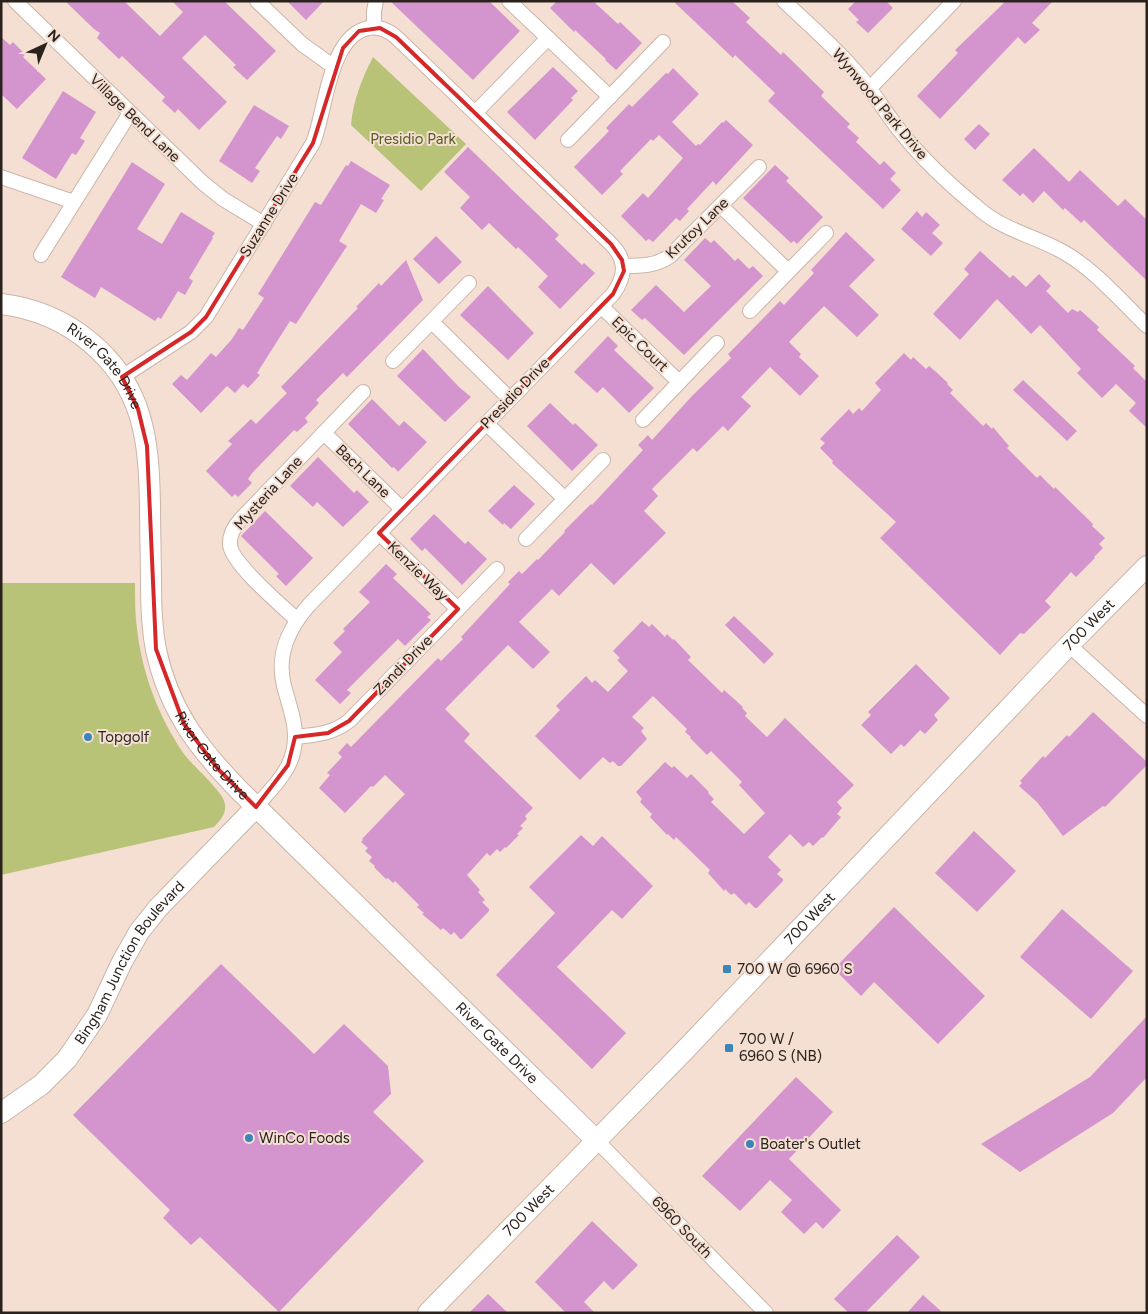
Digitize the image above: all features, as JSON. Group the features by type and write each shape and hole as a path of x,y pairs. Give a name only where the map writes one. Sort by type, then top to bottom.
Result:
{"street":[{"name":"Village Bend Lane","path":"15,1 212,191 264,224"},
{"path":"257,1 302,44 334,68"},
{"path":"376,1 374,27 386,30 396,37 611,244 619,254 624,266"},
{"path":"510,1 610,98"},
{"name":"Wynwood Park Drive","path":"784,1 832,47 870,88 889,117 913,146 979,210 1003,226 1053,246 1077,260 1093,273 1147,326"},
{"path":"870,88 954,1"},
{"name":"Suzanne Drive","path":"122,377 191,332 202,322 313,143 334,68 348,40 359,31 374,27"},
{"path":"475,113 548,38"},
{"path":"568,140 663,42"},
{"path":"41,255 130,113"},
{"name":"Krutoy Lane","path":"624,266 644,266 664,260 678,249 758,167"},
{"path":"1,177 74,202"},
{"path":"721,206 788,272"},
{"path":"750,311 826,233"},
{"name":"Presidio Drive","path":"256,807 288,765 292,756 296,737 281,664 289,632 297,620 402,509 601,306 620,283 624,266"},
{"path":"393,361 470,283"},
{"name":"River Gate Drive","path":"1,304 39,312 73,329 104,354 122,377 138,409 147,446 150,474 152,616 156,649 175,706 194,740 218,769 256,807 597,1141"},
{"name":"Epic Court","path":"601,306 679,382"},
{"path":"432,322 510,399"},
{"name":"Epic Court","path":"643,420 717,343"},
{"name":"Mysteria Lane","path":"297,620 238,563 231,551 230,537 240,520 363,392"},
{"path":"486,423 565,499"},
{"name":"Bach Lane","path":"324,433 402,509"},
{"path":"526,539 604,460"},
{"name":"Kenzie Way","path":"379,533 458,609"},
{"name":"700 West","path":"428,1313 597,1141 1069,645 1147,566"},
{"name":"Zandi Drive","path":"296,737 328,733 349,721 496,569"},
{"path":"1069,645 1147,716"},
{"name":"Bingham Junction Boulevard","path":"1,1113 41,1085 78,1046 97,1014 139,932 158,908 256,807"},
{"name":"6960 South","path":"597,1141 766,1313"}],"highlighted area":[{"path":"380,28 396,37 611,244 622,260 624,271 613,294 379,533 458,609 349,721 328,733 295,737 288,765 256,807 218,769 184,724 156,649 147,446 138,409 122,377 191,332 206,317 313,143 343,48 359,31"}],"green space":[{"name":"Presidio Park","path":"373,57 466,144 421,191 351,125 359,90"},
{"name":"Topgolf","path":"1,583 135,583 139,646 147,678 159,710 175,740 184,754 222,796 225,809 221,819 214,827 1,875"}],"building":[{"path":"65,1 124,1 160,36 183,12 172,1 224,1 276,51 247,80 233,67 236,65 205,35 182,58 227,102 199,130 178,109 175,113 162,101 165,97 122,56 119,59 97,38 100,33"},
{"path":"287,1 324,1 306,20"},
{"path":"390,1 489,1 520,31 473,80"},
{"path":"557,1 593,1 618,24 620,22 642,43 616,70 550,8"},
{"path":"673,1 732,1 750,18 746,22 781,55 783,52 824,92 821,96 850,124 847,127 859,138 856,142 880,165 884,161 896,173 890,179 901,190 883,209 768,101 775,93 735,55 733,58"},
{"path":"856,1 886,1 893,8 868,33 856,22 859,20 848,9"},
{"path":"1006,1 1053,1 1032,23 1040,30 1025,44 1018,37 940,119 917,96 958,53 955,50"},
{"path":"1,37 10,45 13,42 25,54 23,57 46,79 17,109 1,94"},
{"path":"553,67 578,91 571,98 573,100 535,140 507,112"},
{"path":"673,68 699,94 672,122 696,146 700,145 726,120 753,145 716,185 713,181 687,209 689,211 680,221 676,218 653,242 649,239 646,241 621,216 643,193 648,198 683,158 659,135 653,141 651,139 620,171 623,174 602,195 574,167 609,131 606,128 629,104 632,107"},
{"path":"63,91 96,112 80,138 85,141 76,155 72,153 56,179 22,158"},
{"path":"254,105 289,126 281,139 277,136 255,168 260,171 252,183 219,161"},
{"path":"979,124 990,134 975,150 964,139"},
{"path":"468,147 559,235 555,239 582,265 584,263 595,273 560,309 538,287 548,276 518,247 516,249 489,223 482,230 460,208 470,197 444,172"},
{"path":"1034,148 1069,182 1080,170 1118,206 1125,199 1147,220 1147,281 1084,220 1081,223 1065,208 1063,210 1044,191 1033,203 1023,193 1020,196 1002,180"},
{"path":"351,161 390,185 381,199 384,200 376,213 361,204 339,241 347,246 296,324 290,321 257,373 260,375 248,388 243,384 235,393 227,386 201,413 172,384 181,375 187,380 211,353 216,357 239,328 243,330 264,298 258,294 315,202 321,205 346,165 348,166"},
{"path":"132,162 165,184 137,229 162,244 181,212 215,233 189,278 193,281 185,295 178,291 161,319 158,317 155,321 101,287 95,298 61,277"},
{"path":"775,165 789,178 786,181 823,217 797,244 794,241 791,243 743,198"},
{"path":"917,211 922,217 926,212 940,225 932,233 943,243 931,256 901,229"},
{"path":"846,232 875,260 849,286 879,315 857,337 824,306 789,342 801,354 799,357 819,376 800,396 770,367 741,397 751,406 728,431 723,426 697,452 693,448 652,489 658,496 644,511 666,533 614,585 591,563 559,596 552,589 519,622 550,652 533,669 508,645 445,709 470,734 464,741 533,808 525,816 527,819 520,826 523,828 517,834 519,835 500,852 497,849 490,856 487,853 467,875 480,890 478,892 485,900 482,902 489,911 462,939 454,932 451,935 443,928 441,930 422,914 424,913 417,907 419,905 395,881 393,883 388,878 386,879 374,867 369,861 372,857 365,851 368,848 361,842 405,794 385,775 373,787 371,786 345,813 319,788 330,775 327,773 342,757 338,753 347,743 351,747 438,658 441,661 463,639 461,637 510,584 508,582 519,571 522,574 538,560 564,531 592,505 643,450 638,445 648,435 652,440 692,396 731,358 728,354 780,301 784,305 814,273 811,270"},
{"path":"436,236 462,262 439,284 413,259"},
{"path":"705,238 711,243 714,240 735,261 738,258 749,269 753,266 763,276 684,355 645,318 642,320 631,310 656,285 684,312 711,286 684,260"},
{"path":"980,251 1010,278 1013,275 1026,287 1039,274 1051,286 1046,291 1068,313 1072,309 1078,312 1080,310 1099,327 1097,330 1135,366 1133,368 1147,382 1147,428 1129,411 1136,403 1116,384 1102,398 1077,373 1081,369 1040,325 1031,334 997,299 960,340 933,314 969,274 964,269"},
{"path":"406,260 423,300 347,377 343,373 316,400 319,403 305,418 308,422 297,432 294,430 253,472 248,479 252,483 238,497 235,494 232,497 206,471 232,444 228,441 251,419 256,424 287,393 281,387 358,308 356,307 379,283 381,286"},
{"path":"488,286 534,333 508,360 460,315"},
{"path":"608,336 618,346 614,350 654,388 629,413 603,387 597,393 574,372"},
{"path":"423,349 471,397 445,422 397,376"},
{"path":"904,353 911,360 913,357 926,369 929,366 935,371 953,390 950,393 983,426 986,423 992,429 993,427 1009,446 1007,448 1037,478 1040,475 1054,489 1055,487 1105,538 1099,544 1103,548 1095,558 1076,577 1071,572 1045,601 1051,607 1024,634 1020,633 1000,655 880,538 896,522 832,463 833,461 820,448 825,443 820,439 849,409 853,414 859,408 862,411 881,390 875,383"},
{"path":"1023,380 1077,431 1067,441 1013,390"},
{"path":"372,399 399,426 404,421 427,442 398,472 348,424"},
{"path":"550,403 598,445 572,471 527,426"},
{"path":"318,457 354,493 357,490 369,502 343,527 317,502 313,507 290,486"},
{"path":"514,485 535,504 511,529 504,523 503,525 488,511"},
{"path":"265,511 313,558 286,586 276,576 279,574 241,536"},
{"path":"434,514 465,544 468,541 487,559 462,585 425,548 422,551 410,539"},
{"path":"386,564 397,574 393,578 431,614 427,617 431,620 405,646 398,639 347,690 351,693 340,704 315,680 342,652 333,643 345,631 343,629 370,602 359,592"},
{"path":"734,616 774,654 764,664 725,625"},
{"path":"642,621 649,627 652,624 665,637 667,634 674,639 691,657 688,660 722,693 724,690 743,707 747,713 745,716 767,737 785,718 854,785 837,802 842,808 837,814 841,817 823,838 813,846 809,842 803,847 790,834 768,857 781,870 777,874 783,881 757,908 749,902 746,905 734,893 731,895 725,889 724,891 708,873 710,870 676,837 674,840 667,835 650,817 652,814 640,802 642,799 636,792 665,762 672,768 674,766 687,778 691,774 714,799 711,802 744,834 765,813 739,785 742,782 711,751 707,755 685,732 687,729 653,696 632,717 644,728 641,731 647,739 621,766 618,766 613,761 610,763 603,757 580,780 535,736 560,710 556,706 586,676 592,683 595,680 608,692 628,671 617,660 620,658 613,651"},
{"path":"916,664 950,698 934,715 938,720 925,734 920,730 904,747 901,744 891,754 861,725 871,715 868,712"},
{"path":"1093,712 1147,762 1147,765 1105,807 1103,806 1063,836 1037,802 1019,786 1022,783 1020,781 1043,756 1045,758 1067,735 1069,737"},
{"path":"974,831 1016,871 977,912 935,873"},
{"path":"581,835 593,846 602,836 653,886 622,919 612,910 557,967 626,1033 592,1069 496,975 555,913 529,887"},
{"path":"894,907 985,996 938,1044 874,982 861,996 834,969"},
{"path":"1062,909 1133,971 1091,1019 1020,957"},
{"name":"WinCo Foods","path":"221,964 314,1054 344,1024 388,1066 391,1094 373,1112 424,1161 279,1312 200,1237 191,1245 163,1218 170,1210 73,1115"},
{"path":"1147,1016 1147,1077 1113,1113 1020,1172 981,1144 1090,1077"},
{"path":"796,1077 833,1112 789,1159 841,1210 823,1229 816,1222 804,1234 781,1212 792,1200 770,1180 740,1211 702,1176"},
{"path":"592,1221 638,1265 613,1290 604,1281 584,1302 595,1313 566,1313 535,1282"},
{"path":"897,1235 920,1257 865,1313 849,1313 834,1299"},
{"path":"488,1294 508,1313 469,1313"},
{"path":"923,1295 943,1313 907,1313"}],"place":[{"name":"Topgolf","path":"88,737"},
{"name":"700 W @ 6960 S","path":"727,969"},
{"name":"700 W / 6960 S (NB)","path":"729,1048"},
{"name":"WinCo Foods","path":"249,1138"},
{"name":"Boater's Outlet","path":"750,1144"}]}
